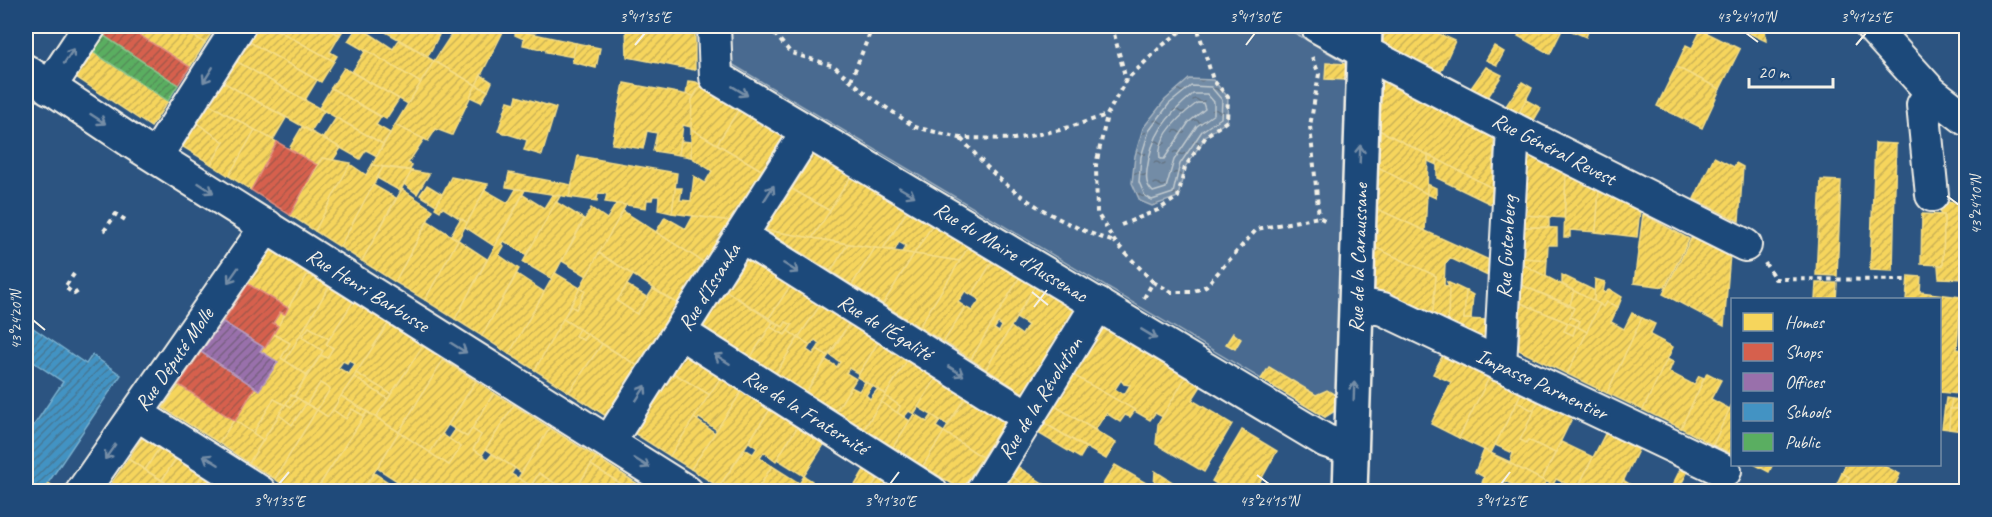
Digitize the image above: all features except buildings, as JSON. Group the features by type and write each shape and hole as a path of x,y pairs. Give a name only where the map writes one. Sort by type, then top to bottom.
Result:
{"street":[{"path":"37,79 90,26"},
{"path":"156,156 239,26"},
{"name":"Rue du Maire d'Aussenac","path":"714,26 716,77 1326,441 1351,449"},
{"name":"Rue Général Revest","path":"1317,26 1364,39 1513,129 1745,245"},
{"path":"1871,26 1927,98 1966,119"},
{"name":"Rue de la Caraussane","path":"1350,492 1364,39"},
{"name":"Rue Henri Barbusse","path":"37,79 687,492"},
{"path":"1927,98 1932,195"},
{"name":"Rue Gutenberg","path":"1500,365 1513,129"},
{"name":"Rue d'Issanka","path":"609,442 681,333 807,132"},
{"name":"Rue Député Molle","path":"82,492 267,226"},
{"name":"Rue de l'Égalité","path":"741,236 1028,417"},
{"name":"Rue de la Révolution","path":"982,492 1098,304"},
{"name":"Impasse Parmentier","path":"1357,304 1383,309 1725,471"},
{"name":"Rue de la Fraternité","path":"681,333 931,492"},
{"path":"136,414 260,492"}],"path":[{"path":"770,26 792,53 834,66 869,96 915,127 960,138 1014,139 1060,130 1107,115"},
{"path":"851,80 870,33 870,26"},
{"path":"1112,26 1126,80"},
{"path":"1187,26 1126,80 1107,115 1096,165 1097,213 1115,242 1153,282 1172,292 1192,292 1206,286 1257,229 1319,217 1358,237"},
{"path":"1121,225 1158,210 1178,197 1185,167 1207,135 1227,122 1228,98 1213,80 1197,26"},
{"path":"1311,56 1319,74 1310,126 1319,217"},
{"path":"960,138 1007,185 1050,214 1087,232 1115,242"},
{"path":"104,231 116,214 127,221"},
{"path":"1745,245 1755,247 1776,279 1906,280"},
{"path":"74,274 65,287 74,294 81,289"},
{"path":"1139,306 1153,282"}],"shaded area":[{"path":"729,26 1283,26 1346,63 1337,410 1325,417 730,63"}],"water":[{"path":"1189,79 1213,80 1228,97 1227,121 1207,135 1185,167 1178,197 1152,206 1140,201 1132,183 1135,156 1143,128 1165,100"}]}
